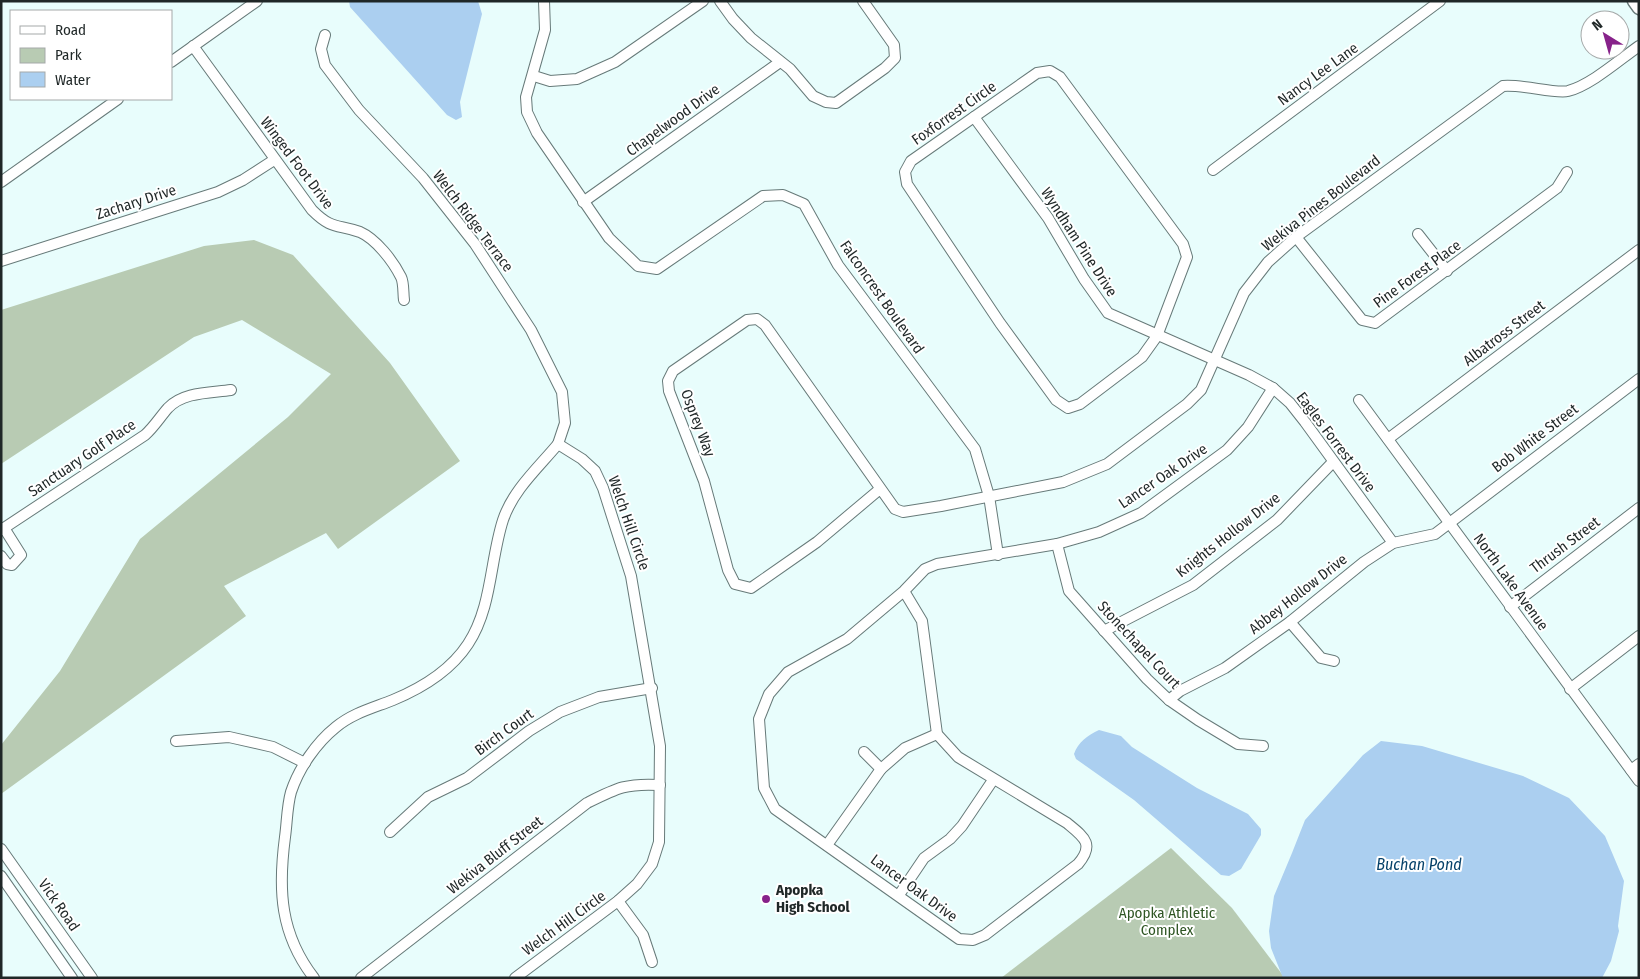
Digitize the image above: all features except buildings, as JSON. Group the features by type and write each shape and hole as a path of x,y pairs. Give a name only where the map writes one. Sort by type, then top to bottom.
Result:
{"main road":[{"path":"1634,1 1639,8"}],"street":[{"path":"172,61 257,1"},
{"name":"Falconcrest Boulevard","path":"544,1 545,30 534,76 526,97 526,112 537,133 609,238 638,266 657,270 763,196 783,195 804,204 838,265 975,449 989,496 998,555"},
{"path":"534,76 550,80 577,79 615,62 703,1"},
{"path":"720,1 745,32 790,69 814,96 826,102 836,103 885,68 895,58 894,45 863,1"},
{"name":"Nancy Lee Lane","path":"1213,170 1440,1"},
{"name":"Welch Ridge Terrace","path":"325,35 321,49 325,64 359,110 423,178 475,244 531,330 562,392 565,423 558,444"},
{"name":"Winged Foot Drive","path":"193,46 274,160 323,222 334,227 368,236 378,246 402,278 404,300"},
{"name":"Wekiva Pines Boulevard","path":"941,506 1063,482 1107,464 1187,404 1201,390 1244,293 1268,262 1296,237 1503,86 1516,84 1567,92 1592,79 1639,46"},
{"name":"Chapelwood Drive","path":"583,202 780,62"},
{"name":"Foxforrest Circle","path":"1050,71 1060,77 1183,244 1187,257 1185,267 1157,336 1142,357 1080,404 1068,408 1056,400 1000,323 907,184 905,172 911,161 1037,73 1050,71"},
{"path":"1,182 117,100"},
{"name":"Wyndham Pine Drive","path":"974,117 1048,218 1084,279 1108,312 1215,361"},
{"name":"Zachary Drive","path":"1,261 218,192 243,180 274,160"},
{"name":"Pine Forest Place","path":"1296,237 1362,320 1375,324 1558,188 1567,172"},
{"path":"1418,234 1447,271"},
{"name":"Albatross Street","path":"1388,439 1639,250"},
{"name":"Osprey Way","path":"880,489 817,542 751,588 735,584 728,570 704,481 669,391 668,381 673,371 748,320 757,319 765,324 895,509 903,512 941,506"},
{"name":"Eagles Forrest Drive","path":"1215,361 1273,388 1290,403 1393,543"},
{"name":"Bob White Street","path":"1449,522 1639,379"},
{"name":"Lancer Oak Drive","path":"937,734 958,757 993,780 1067,823 1081,834 1088,845 1087,854 1078,864 985,934 973,940 959,939 899,895 774,809 764,788 759,719 769,694 788,672 848,639 904,591 925,569 937,564 1057,544 1099,532 1141,513 1227,450 1248,427 1273,388"},
{"name":"Sanctuary Golf Place","path":"3,529 145,435 175,402 187,396 231,390"},
{"name":"North Lake Avenue","path":"1359,400 1570,689 1635,767 1639,781"},
{"path":"314,978 294,946 284,912 280,876 291,793 305,763 335,728 359,712 423,686 448,667 468,644 482,612 503,519 519,488 558,444"},
{"name":"Welch Hill Circle","path":"515,978 618,901 637,884 652,864 659,842 660,746 652,688 631,576 603,488 595,471 582,458 558,444"},
{"name":"Knights Hollow Drive","path":"1104,631 1193,585 1277,520 1333,462"},
{"name":"Thrush Street","path":"1510,606 1639,508"},
{"name":"Abbey Hollow Drive","path":"1169,700 1180,691 1225,668 1290,622 1364,562 1393,543 1435,534 1449,522"},
{"path":"1,556 7,564 12,565 21,555 3,529"},
{"name":"Stonechapel Court","path":"1057,544 1069,591 1169,700 1238,744 1263,746"},
{"path":"827,845 881,768 905,748 937,734 922,621 904,591"},
{"path":"1290,622 1321,658 1334,661"},
{"path":"1570,689 1639,636"},
{"name":"Birch Court","path":"390,832 428,797 467,778 529,731 560,712 599,697 652,688"},
{"path":"176,740 229,737 273,747 305,763"},
{"path":"864,752 881,768"},
{"path":"899,895 924,858 950,839 962,826 993,780"},
{"name":"Wekiva Bluff Street","path":"361,978 587,803 612,791 635,784 660,785"},
{"name":"Vick Road","path":"1,849 92,978"},
{"name":"Vick Road","path":"1,876 72,978"},
{"path":"618,901 643,935 652,962"}],"green space":[{"path":"254,240 293,255 390,363 460,461 338,549 326,533 224,586 246,616 1,794 1,745 60,671 140,539 288,417 331,374 242,320 194,337 1,464 1,310 204,246"},
{"name":"Apopka Athletic Complex","path":"1171,848 1232,908 1285,978 1001,978"}],"water":[{"path":"349,1 478,1 482,14 460,102 462,117 456,120 447,115 350,7"},
{"path":"1099,730 1121,736 1132,747 1197,788 1248,814 1261,829 1261,835 1241,869 1229,876 1221,875 1134,800 1076,759 1074,754 1081,742"},
{"name":"Buchan Pond","path":"1381,741 1422,746 1523,776 1569,798 1605,836 1624,881 1619,931 1611,961 1602,978 1283,978 1271,948 1269,931 1274,896 1305,820 1363,755"}],"place":[{"name":"Apopka High School","path":"766,899"}]}
